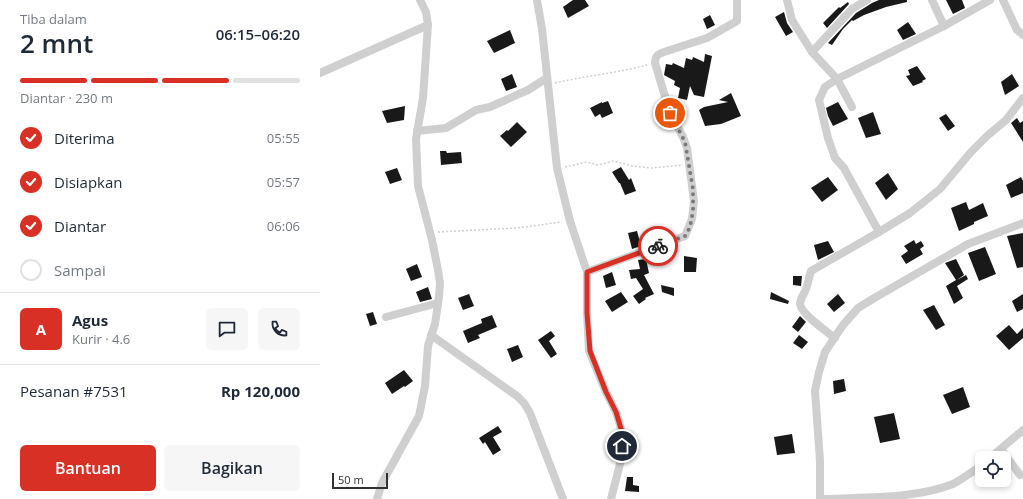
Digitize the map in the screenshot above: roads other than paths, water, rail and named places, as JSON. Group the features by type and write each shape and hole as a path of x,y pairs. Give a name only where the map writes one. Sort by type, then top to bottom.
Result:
{"street":[{"path":"377,499 382,483 419,416 425,386 428,346 435,324 440,283 430,232 418,186 416,139 423,98 428,25 426,12 420,0"},
{"path":"537,0 542,29 557,168 570,221 587,272 587,313 590,351 606,392 616,412 622,432 621,460 611,499"},
{"path":"587,272 685,236 692,219 694,201 689,164 685,142 670,113 655,59 661,53 707,38 737,21 737,0"},
{"path":"787,0 792,20 812,52 837,79 852,107"},
{"path":"812,52 852,9 867,0"},
{"path":"932,0 944,26"},
{"path":"879,232 844,168 835,158 818,100 825,87 837,79 944,26 990,0"},
{"path":"1002,0 1017,30 1023,35"},
{"path":"320,73 428,25"},
{"path":"417,131 446,128 476,110 490,107 547,81"},
{"path":"834,338 802,310 800,304 801,298 807,288 811,271 910,213 940,189 971,152 1006,120 1023,98"},
{"path":"820,499 820,461 815,391 825,352 843,325 858,308 968,244 1023,223"},
{"path":"386,317 438,303"},
{"path":"431,335 517,396 524,404 530,413 562,499"},
{"path":"999,451 1023,430"},
{"path":"1001,449 1020,475"},
{"path":"825,499 889,498 916,495 933,491 954,483 975,470"}]}
